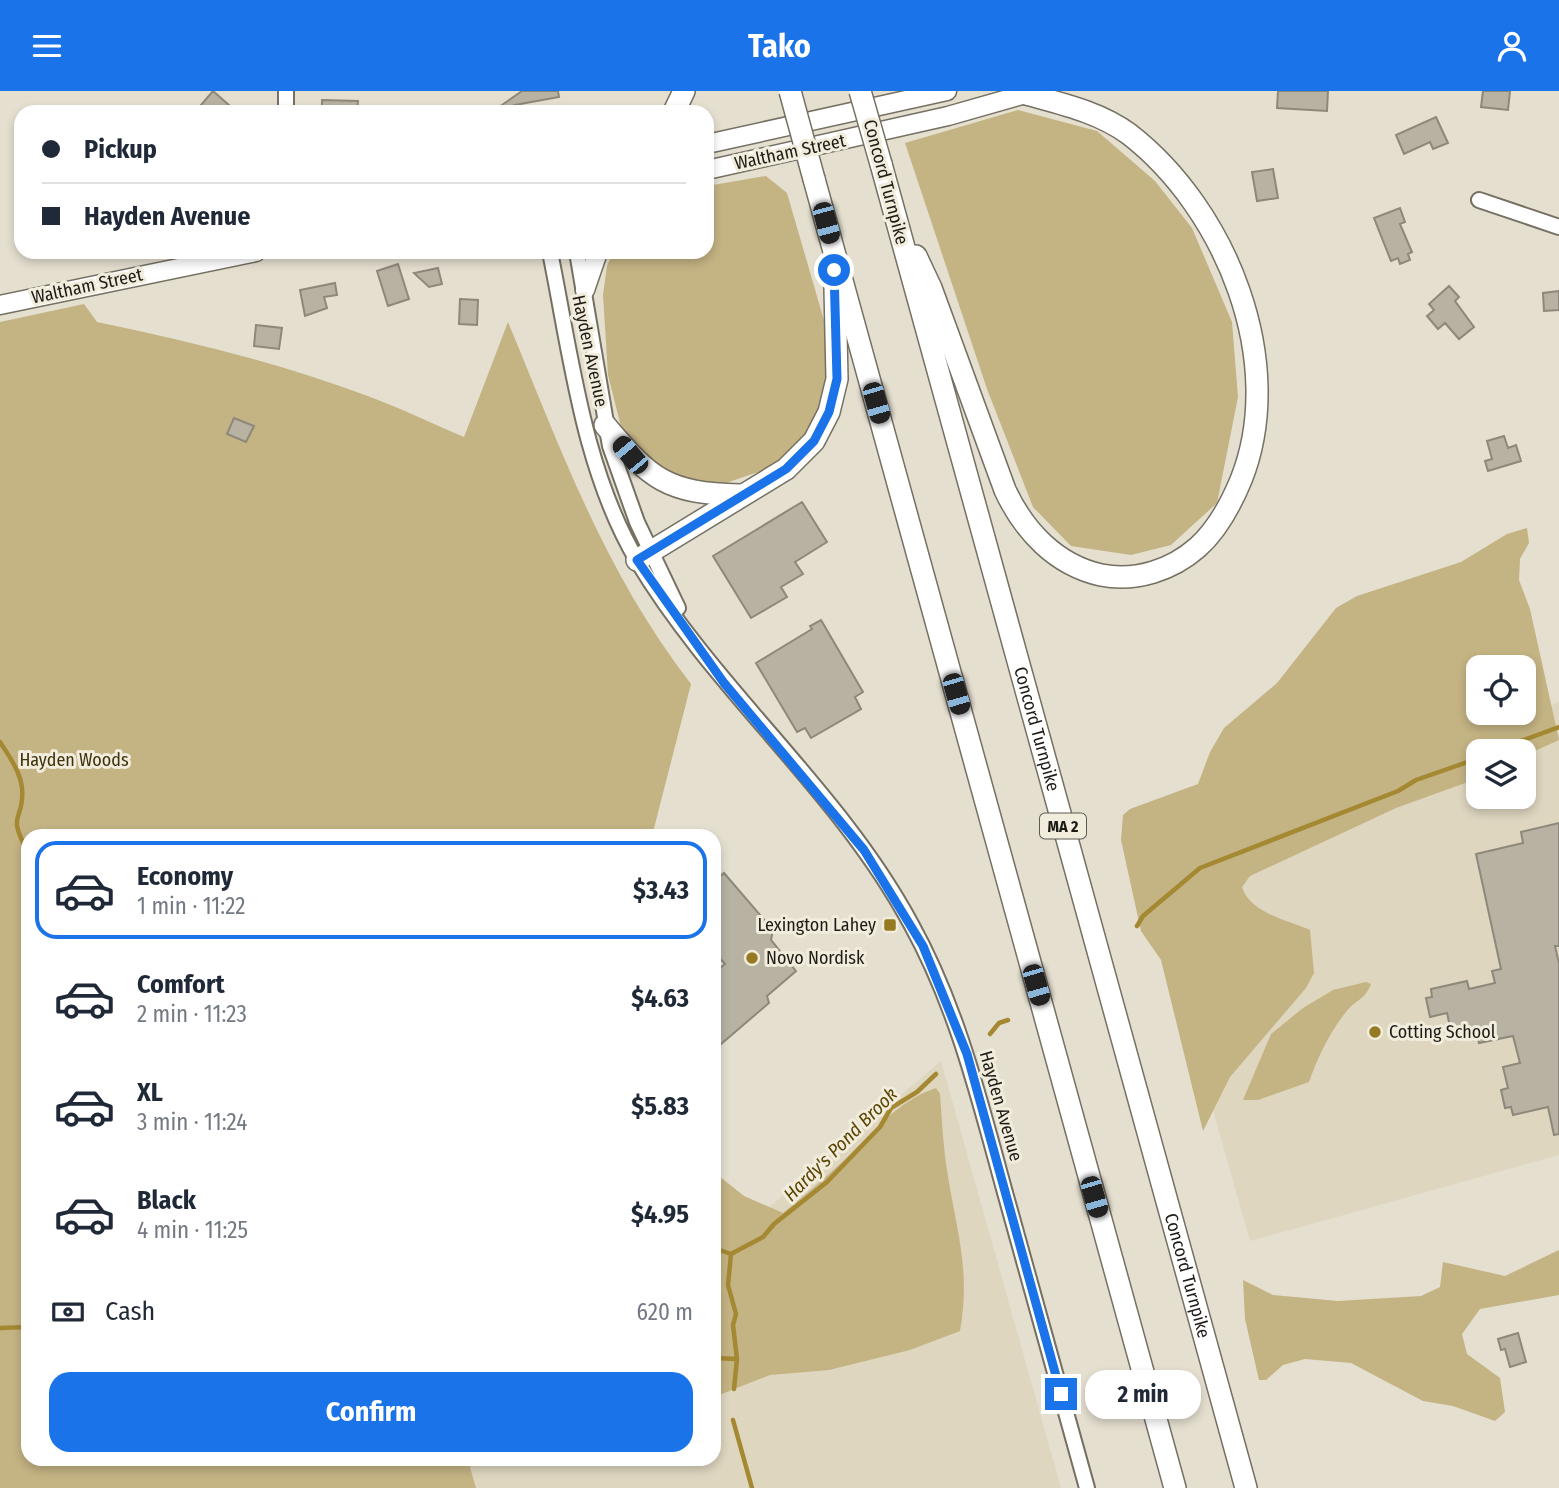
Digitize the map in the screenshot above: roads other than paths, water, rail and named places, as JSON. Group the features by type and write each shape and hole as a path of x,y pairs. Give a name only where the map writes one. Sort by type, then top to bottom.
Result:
{"highway":[{"path":"790,91 1175,1488"},
{"name":"Concord Turnpike","path":"860,91 1246,1488"},
{"path":"893,208 931,288 1005,490 1027,527 1066,562 1106,576 1147,574 1169,567 1189,555 1209,536 1226,510 1251,448 1256,412 1255,376 1249,331 1237,290 1202,216 1179,184 1146,149 1102,118 1031,92"},
{"path":"644,556 794,463 814,441 829,412 836,388 839,356 832,244"},
{"path":"605,425 637,462 665,482 697,493 740,495"}],"main road":[{"name":"Waltham Street","path":"714,142 947,91"},
{"name":"Waltham Street","path":"714,168 948,116 1031,92"},
{"name":"Waltham Street","path":"0,305 222,259"},
{"path":"585,291 596,259"}],"street":[{"path":"1479,199 1559,227"},
{"name":"Hayden Avenue","path":"552,259 591,442 617,518 644,556 694,641 724,683 864,850 910,922 935,970 970,1067 1087,1488"},
{"name":"Hayden Avenue","path":"578,259 605,425 644,556"}],"waterway":[{"path":"1526,739 1559,727"},
{"path":"0,742 14,764 21,782 22,799 17,823 21,839"},
{"path":"1137,926 1143,916 1200,868 1398,791 1416,780 1466,763"},
{"path":"990,1034 999,1023 1008,1020"},
{"name":"Hardy's Pond Brook","path":"721,1358 737,1359 733,1325 736,1314 728,1285 731,1254 763,1237 774,1224 827,1182 880,1127 891,1108 917,1092 936,1074"},
{"path":"721,1250 731,1254"},
{"name":"Hardy's Pond Brook","path":"0,1328 21,1327"},
{"path":"734,1389 737,1359"},
{"path":"733,1420 752,1488"}],"place":[{"name":"Lexington Lahey","path":"890,925"},
{"name":"Novo Nordisk","path":"752,958"},
{"name":"Cotting School","path":"1375,1032"}],"park label":[{"name":"Hayden Woods","path":"74,760"}]}
